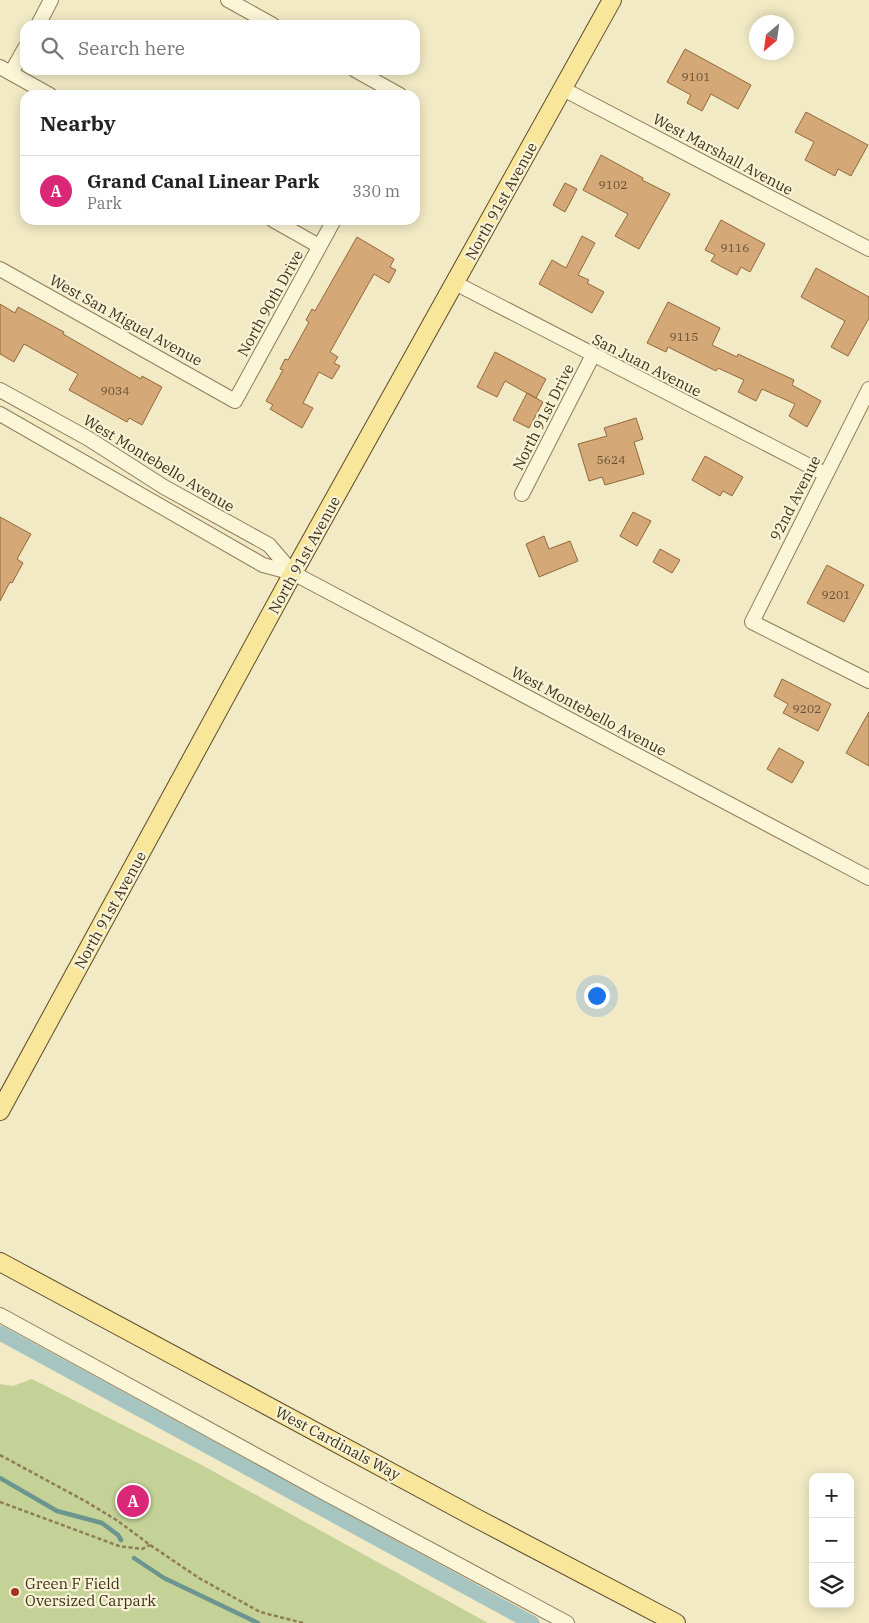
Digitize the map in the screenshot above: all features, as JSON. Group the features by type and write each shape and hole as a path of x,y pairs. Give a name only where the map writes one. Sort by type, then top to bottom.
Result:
{"main road":[{"name":"North 91st Avenue","path":"0,1111 293,573 612,0"},
{"name":"West Cardinals Way","path":"0,1262 474,1517 676,1623"}],"street":[{"path":"41,20 51,0"},
{"path":"228,0 264,20"},
{"path":"20,54 6,70 41,90"},
{"path":"364,75 391,90"},
{"name":"West Marshall Avenue","path":"563,89 869,249"},
{"path":"282,225 320,246"},
{"name":"North 90th Drive","path":"236,401 331,225"},
{"name":"West San Miguel Avenue","path":"0,269 236,401"},
{"name":"San Juan Avenue","path":"455,283 825,474"},
{"name":"North 91st Drive","path":"522,494 593,355"},
{"name":"92nd Avenue","path":"869,389 752,622 869,682"},
{"name":"West Montebello Avenue","path":"0,390 89,440 164,487 269,545 293,573"},
{"name":"West Montebello Avenue","path":"0,414 263,565 293,573 869,878"},
{"path":"0,1315 324,1493 567,1623"}],"path":[{"path":"0,1455 85,1501 199,1578 260,1612 303,1623"},
{"path":"0,1502 119,1546 142,1549 150,1545"}],"green space":[{"path":"32,1379 200,1464 488,1623 0,1623 0,1384 13,1386"}],"building":[{"path":"685,49 751,85 738,109 711,94 702,111 687,103 691,95 667,82"},
{"path":"806,112 868,145 851,176 838,169 835,176 805,160 814,142 795,132"},
{"path":"601,155 643,178 642,180 670,194 639,249 615,236 628,214 583,190"},
{"path":"565,183 577,189 565,212 553,205"},
{"path":"721,220 765,244 750,272 741,267 737,275 711,261 715,255 705,250"},
{"path":"582,236 595,243 578,275 589,280 587,283 604,292 592,313 539,284 552,260 566,268"},
{"path":"357,237 394,259 390,267 396,270 389,283 374,274 330,352 338,357 334,363 340,366 332,379 319,372 303,403 313,408 302,428 270,409 273,405 266,401 283,370 280,369 285,359 288,360 309,322 306,320 312,309 315,311"},
{"path":"816,268 869,297 869,318 848,356 831,347 845,321 801,297"},
{"path":"668,302 720,328 712,345 737,357 738,354 794,380 792,385 821,401 807,427 789,416 795,404 762,389 756,401 738,392 744,380 718,368 716,371 668,347 666,352 647,343"},
{"path":"0,304 15,313 18,307 64,332 63,334 141,379 142,376 162,387 142,425 129,418 127,422 69,390 78,374 24,344 14,362 0,354"},
{"path":"495,352 546,379 536,398 505,381 497,397 477,387"},
{"path":"527,393 543,402 529,428 513,420"},
{"path":"636,418 643,439 634,442 644,474 605,485 602,477 589,481 578,444 607,436 604,428"},
{"path":"705,456 743,477 732,496 723,491 720,496 692,480"},
{"path":"633,512 651,521 637,546 620,536"},
{"path":"0,517 31,534 17,559 23,563 0,601"},
{"path":"544,536 549,549 570,541 578,561 539,577 526,544"},
{"path":"660,549 680,560 672,573 653,562"},
{"path":"827,565 864,585 844,622 807,603"},
{"path":"782,679 831,704 818,731 783,713 788,704 774,696"},
{"path":"869,712 869,766 846,753"},
{"path":"779,748 804,762 792,783 767,769"}],"waterway":[{"path":"0,1333 532,1623"},
{"path":"0,1478 57,1511 102,1523 118,1535 121,1540"},
{"path":"134,1558 164,1578 258,1623"}],"place":[{"name":"Grand Canal Linear Park","path":"133,1501"},
{"name":"Green F Field Oversized Carpark","path":"15,1592"}]}
